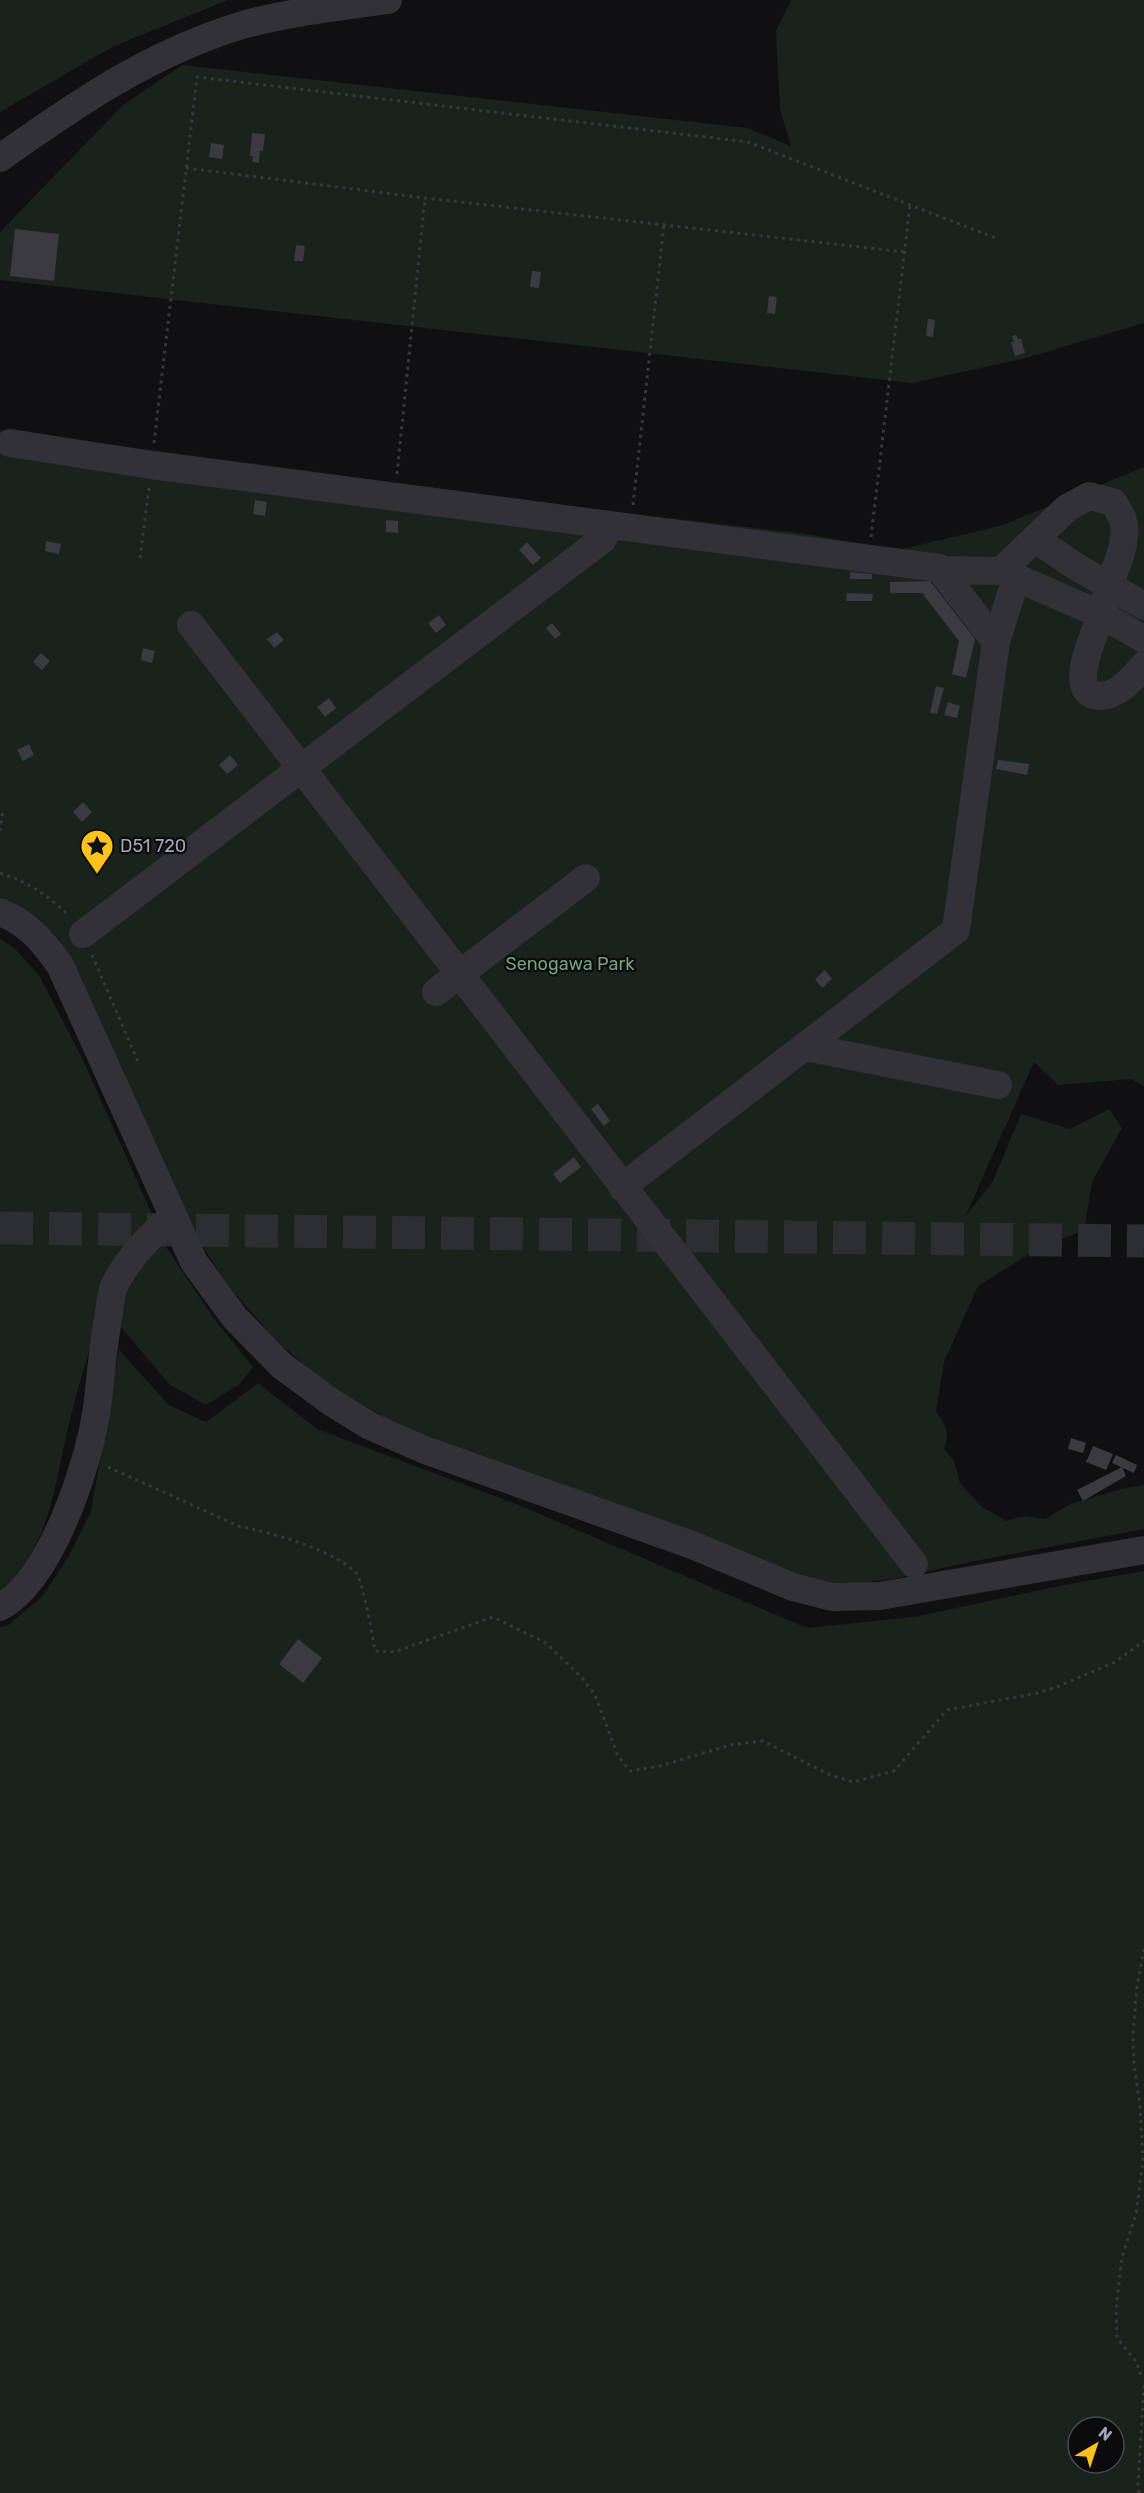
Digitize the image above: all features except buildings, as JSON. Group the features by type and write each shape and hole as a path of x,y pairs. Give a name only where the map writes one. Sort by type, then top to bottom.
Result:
{"street":[{"path":"0,158 134,69 184,45 241,26 318,5 388,0"},
{"path":"9,443 151,465 869,558 941,570 1008,574 1102,615 1144,639"},
{"path":"622,1187 956,930 996,642 1008,574 1035,540 1067,508 1089,496 1113,502 1123,517 1124,536 1102,615 1085,661 1083,680 1086,689 1095,696 1105,696 1120,689 1144,665"},
{"path":"83,934 302,770 620,526"},
{"path":"1035,540 1109,587 1144,606"},
{"path":"941,570 996,642"},
{"path":"191,625 914,1564"},
{"path":"435,992 586,878"},
{"path":"0,912 20,921 41,940 60,965 194,1262 234,1317 282,1366 331,1402 370,1426 425,1450 692,1545 793,1587 832,1597 880,1596 1144,1550"},
{"path":"805,1047 998,1085"},
{"path":"0,1607 10,1601 40,1568 63,1525 86,1457 96,1410 104,1338 113,1288 142,1242 172,1217"}],"path":[{"path":"140,558 197,77 748,142 998,239"},
{"path":"186,168 425,198 905,252"},
{"path":"394,497 425,198"},
{"path":"869,558 910,205"},
{"path":"620,526 664,225"},
{"path":"0,831 3,809"},
{"path":"86,1457 241,1527 261,1530 340,1561 357,1575 375,1651 394,1652 493,1617 546,1643 582,1678 595,1695 618,1756 630,1771 660,1766 730,1745 762,1742 830,1775 853,1782 894,1771 947,1710 1038,1694 1115,1662 1144,1641"},
{"path":"1144,1949 1137,1986 1133,2034 1143,2161 1136,2214 1122,2257 1116,2309 1117,2338 1137,2363 1139,2372 1144,2378"},
{"path":"1139,2493 1144,2384"}],"green space":[{"path":"0,0 228,0 114,46 0,112"},
{"path":"791,0 1144,0 1144,323 1022,359 912,383 0,280 0,232 122,106 182,65 747,128 791,146 780,109 776,31"},
{"name":"Senogawa Park","path":"0,430 623,513 800,533 899,550 1003,525 1144,467 1144,1086 1131,1079 1058,1085 1034,1062 965,1217 993,1181 1021,1114 1070,1129 1109,1109 1122,1128 1092,1182 1084,1230 1034,1251 978,1286 944,1362 936,1412 946,1429 947,1438 944,1449 954,1461 960,1483 982,1507 1006,1521 1024,1516 1046,1519 1070,1504 1125,1488 1144,1485 1144,1529 893,1579 840,1585 778,1569 423,1434 384,1417 323,1382 272,1336 226,1283 190,1226 72,958 42,921 24,908 0,897"},
{"path":"0,939 14,948 39,975 82,1058 168,1250 215,1320 253,1367 240,1384 206,1405 170,1385 115,1320 100,1312 73,1409 48,1514 30,1556 17,1574 0,1590"},
{"path":"119,1350 169,1405 206,1422 258,1383 317,1429 521,1506 807,1628 914,1617 1069,1584 1144,1571 1144,2493 0,2493 0,1627 7,1626 42,1597 69,1556 91,1511"}],"tunnel":[{"path":"0,1228 1144,1241"}],"place":[{"name":"D51 720","path":"97,875"}]}
